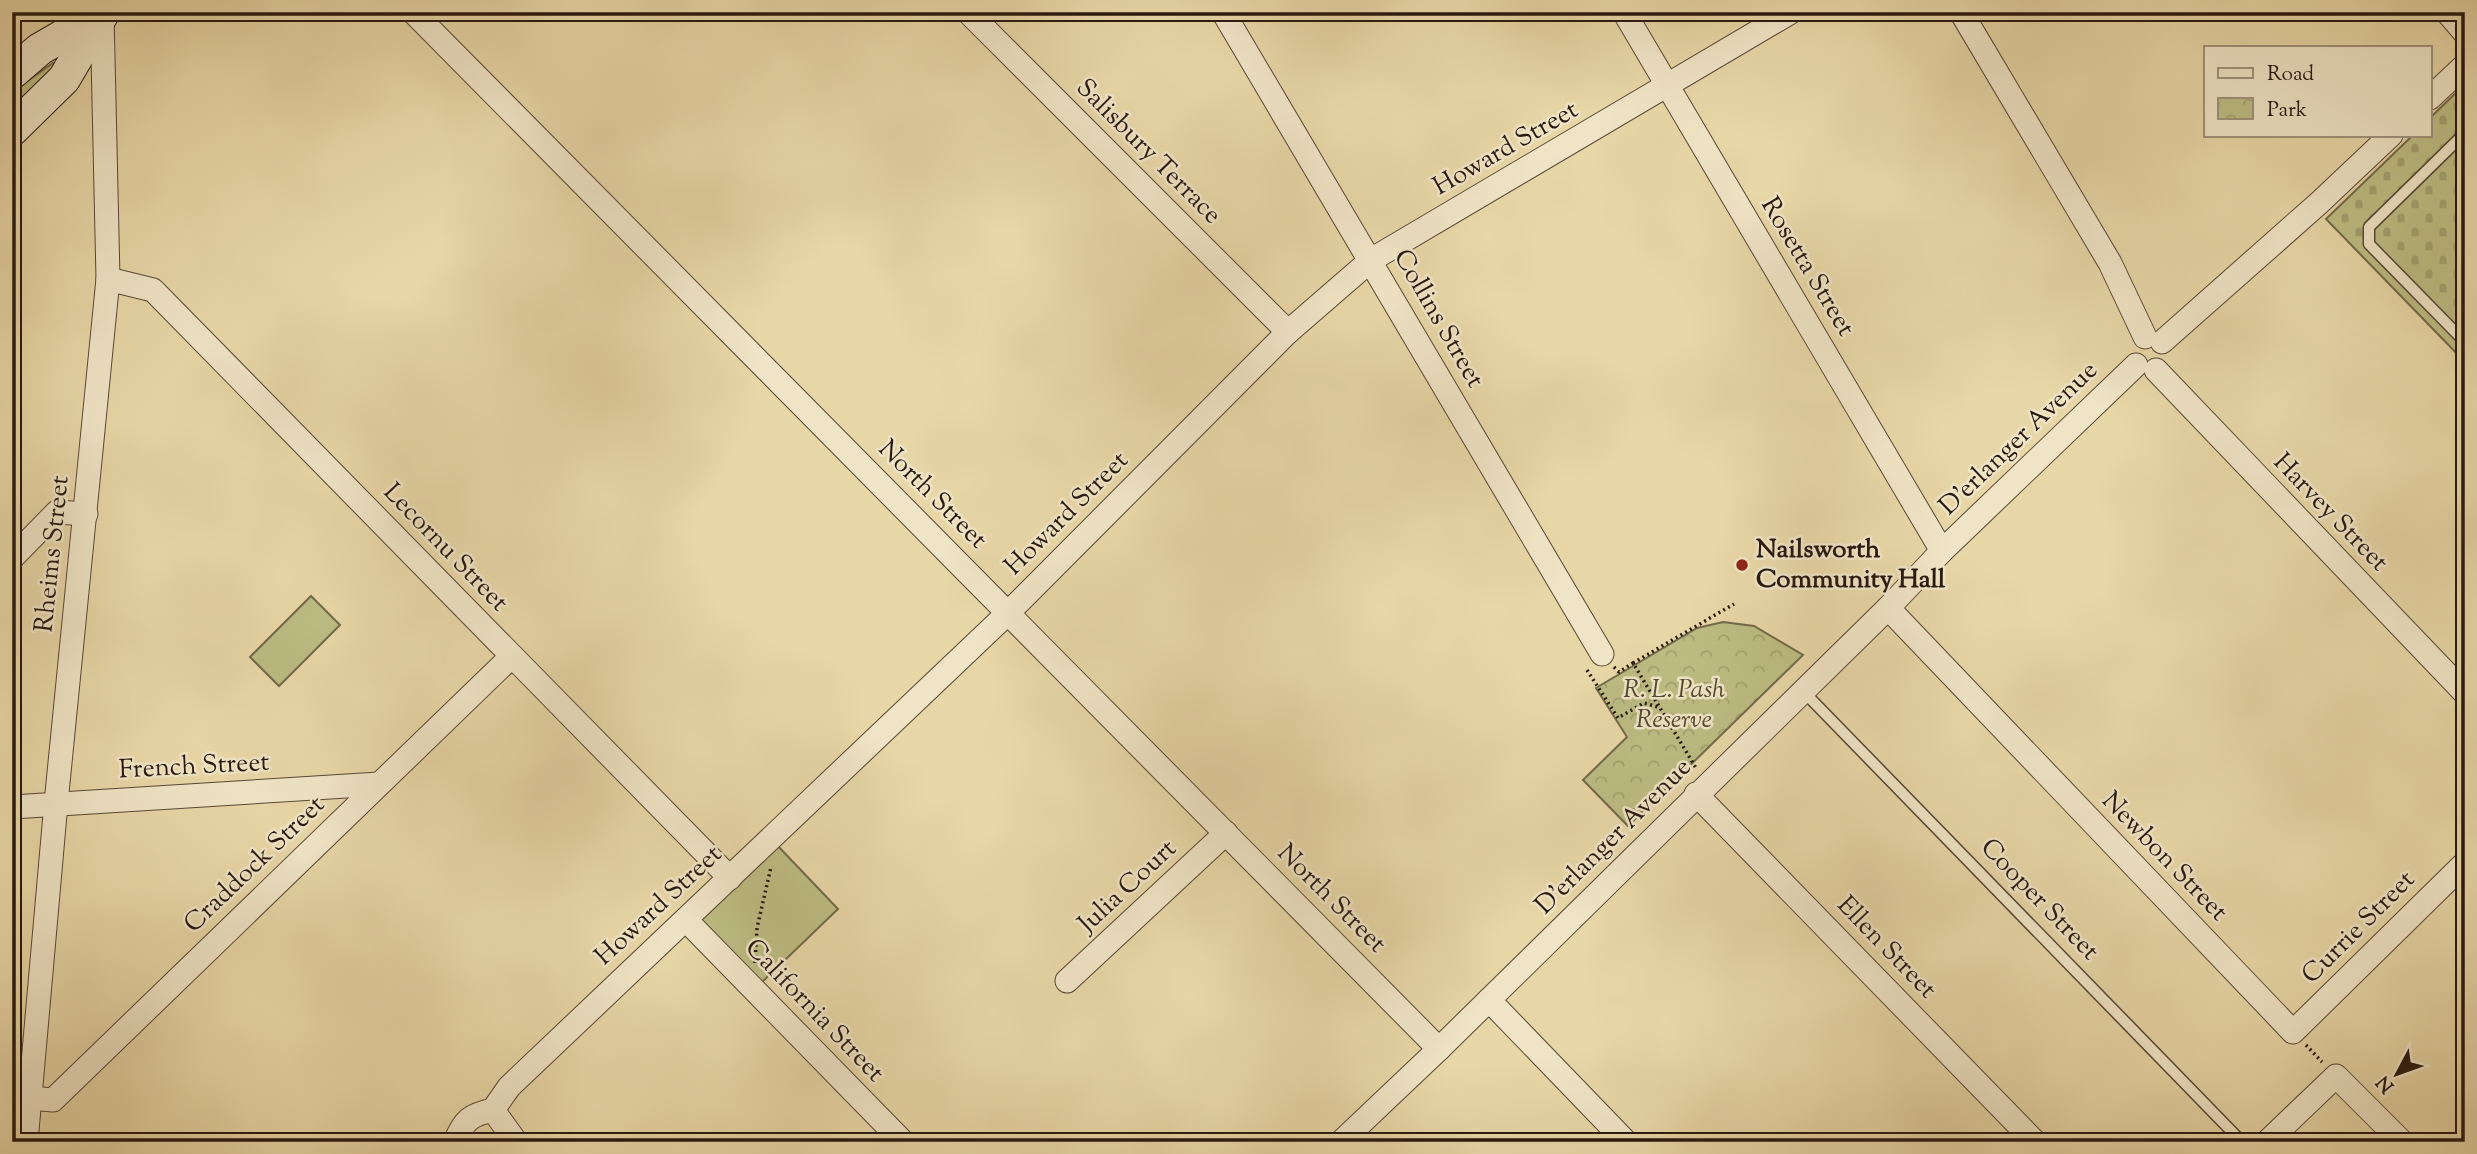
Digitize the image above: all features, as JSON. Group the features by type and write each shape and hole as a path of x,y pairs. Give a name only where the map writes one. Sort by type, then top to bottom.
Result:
{"street":[{"path":"12,73 40,49 102,12"},
{"path":"12,130 64,79 102,12"},
{"name":"Rheims Street","path":"26,1142 56,803 108,279 102,12"},
{"name":"North Street","path":"413,12 1439,1049"},
{"name":"Salisbury Terrace","path":"968,12 1288,332"},
{"name":"Collins Street","path":"1223,12 1602,654"},
{"name":"Rosetta Street","path":"1624,12 1942,551"},
{"name":"Howard Street","path":"455,1142 461,1126 474,1114 493,1110 509,1087 1009,612 1288,332 1371,260 1791,12"},
{"path":"1961,12 2154,340 2167,354 2162,366 2146,367"},
{"path":"2447,12 2465,33"},
{"path":"2432,96 2465,65"},
{"path":"2154,340 2319,203 2390,136"},
{"name":"Lecornu Street","path":"108,279 153,290 730,878"},
{"name":"D'erlanger Avenue","path":"1341,1142 1888,608 1942,551 2146,367"},
{"name":"Harvey Street","path":"2146,367 2465,694"},
{"path":"12,558 57,512 86,514"},
{"name":"Newbon Street","path":"1888,608 2293,1032"},
{"name":"Craddock Street","path":"30,1098 53,1100 512,656"},
{"name":"French Street","path":"12,807 379,784"},
{"name":"Ellen Street","path":"1696,794 2035,1142"},
{"name":"Julia Court","path":"1067,981 1227,833"},
{"name":"Currie Street","path":"2293,1032 2465,863"},
{"name":"California Street","path":"686,920 903,1142"},
{"path":"1489,1000 1626,1142"},
{"path":"2267,1142 2336,1076 2402,1142"},
{"path":"493,1110 516,1142"}],"lane":[{"path":"2465,133 2369,227 2370,244 2465,342"},
{"name":"Cooper Street","path":"1803,691 2242,1142"}],"path":[{"path":"1658,707 1644,703 1618,718 1584,666 1602,654 1619,672 1734,604"},
{"path":"1633,663 1696,768"},
{"path":"750,986 754,981 757,928 763,894 775,856 765,845"},
{"path":"2293,1032 2336,1076"}],"green space":[{"path":"53,63 55,65 12,119 12,92"},
{"path":"2465,84 2465,362 2326,219 2412,136 2432,136 2432,116"},
{"path":"311,596 340,625 279,686 250,657"},
{"name":"R. L. Pash Reserve","path":"1723,622 1754,626 1803,655 1628,826 1583,780 1627,737 1596,688 1697,628"},
{"path":"775,843 838,909 756,988 692,922"}],"place":[{"name":"Nailsworth Community Hall","path":"1742,565"}]}
